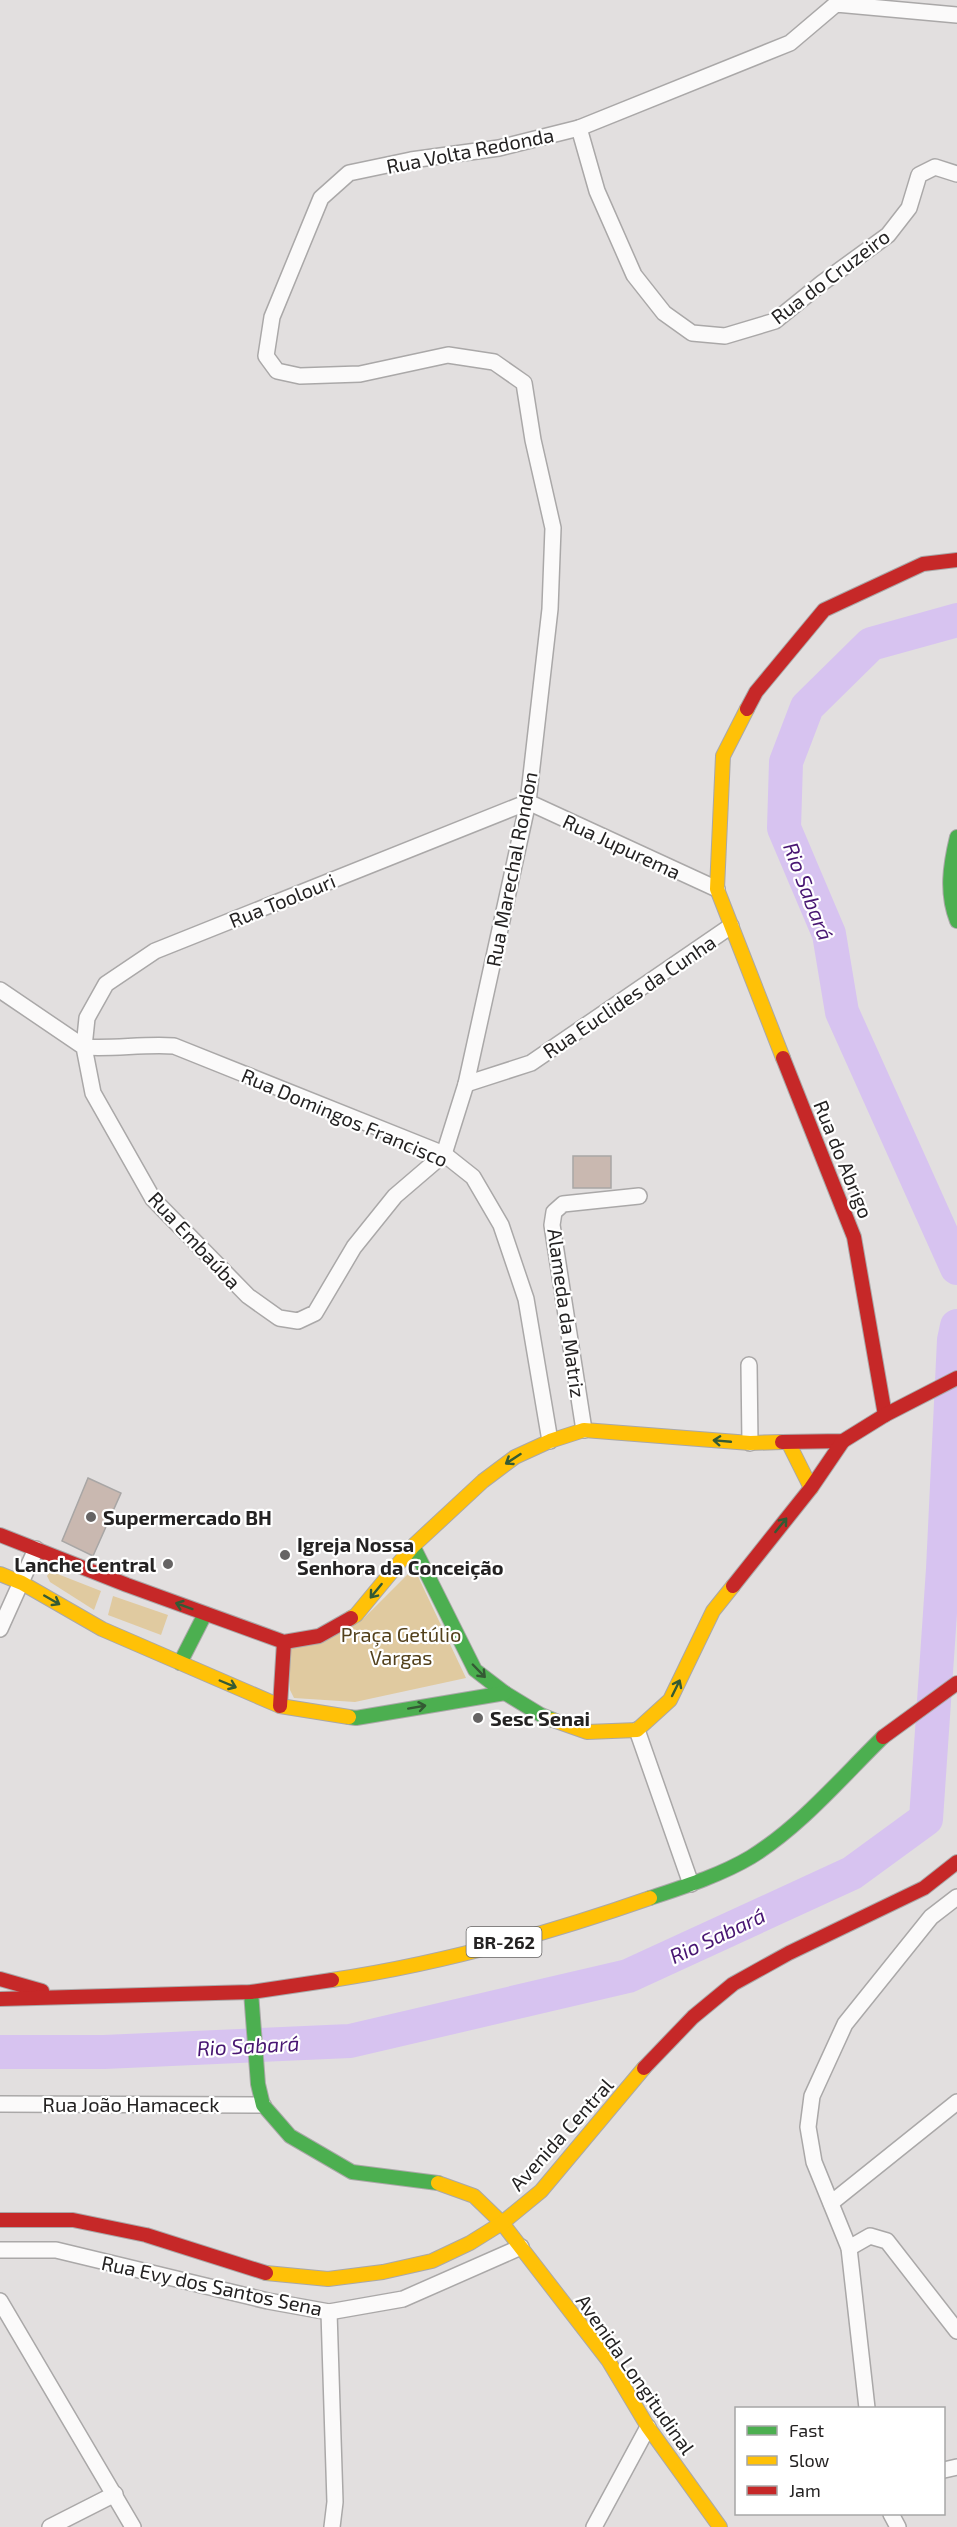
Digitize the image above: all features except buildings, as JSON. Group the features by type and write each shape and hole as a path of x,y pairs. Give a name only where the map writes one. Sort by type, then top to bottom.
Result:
{"main road":[{"name":"Rua Euclides da Cunha","path":"730,926 717,889 723,756 756,692 824,610 923,564 957,560"},
{"path":"957,837 949,868 951,908 957,921"},
{"name":"Rua do Abrigo","path":"730,926 854,1238 885,1415"},
{"path":"413,1546 475,1670 505,1693 541,1715 587,1732 637,1731 670,1700 713,1611 811,1488 843,1441 885,1415 957,1378"},
{"path":"0,1535 284,1642 319,1636 356,1616 413,1546 483,1481 515,1457 550,1441 584,1430 750,1443 843,1441"},
{"path":"788,1442 811,1488"},
{"path":"0,1574 102,1629 280,1706 356,1718 505,1693"},
{"path":"180,1663 205,1614"},
{"path":"280,1706 284,1642"},
{"name":"BR-262","path":"0,1999 68,1999 251,1992 380,1973 565,1928 691,1884 751,1857 793,1824 884,1736 957,1683"},
{"name":"Avenida Central","path":"0,2220 73,2220 146,2235 264,2273 328,2279 383,2272 432,2261 470,2243 502,2223 541,2191 645,2067 693,2017 733,1984 789,1953 924,1888 957,1862"},
{"name":"BR-262","path":"0,1979 68,1999"},
{"name":"Avenida Longitudinal","path":"251,1992 258,2084 263,2105 290,2136 352,2172 438,2183 474,2196 502,2223 608,2360 648,2427 720,2527"}],"street":[{"path":"915,11 926,0"},
{"name":"Rua Volta Redonda","path":"448,355 360,374 300,376 277,370 266,356 272,317 321,198 348,173 411,160 500,148 579,128 790,43 836,2 957,15"},
{"name":"Rua do Cruzeiro","path":"579,128 597,191 634,275 664,313 692,333 725,336 775,321 822,283 888,236 909,208 920,175 935,167 957,174"},
{"name":"Rua Marechal Rondon","path":"444,1154 466,1084 528,802 550,609 553,528 533,440 524,383 494,362 448,355"},
{"name":"Rua Jupurema","path":"528,802 717,889"},
{"name":"Rua Toolouri","path":"84,1047 87,1018 105,984 155,951 528,802"},
{"name":"Rua Euclides da Cunha","path":"466,1084 531,1063 730,926"},
{"path":"0,990 84,1047"},
{"name":"Rua Domingos Francisco","path":"84,1047 110,1049 143,1044 174,1046 444,1154 473,1177 501,1224 526,1299 550,1441"},
{"name":"Rua Embaúba","path":"84,1047 93,1093 153,1199 248,1296 279,1318 298,1321 315,1313 354,1247 395,1196 444,1154"},
{"name":"Alameda da Matriz","path":"584,1430 552,1225 554,1212 563,1204 639,1196"},
{"path":"749,1365 750,1443"},
{"path":"0,1629 36,1549"},
{"path":"637,1731 691,1884"},
{"path":"867,2407 849,2248 814,2162 808,2127 812,2096 845,2024 931,1917 957,1897"},
{"path":"831,2203 957,2102"},
{"name":"Rua João Hamaceck","path":"0,2104 263,2105"},
{"path":"849,2248 870,2236 887,2241 957,2331"},
{"name":"Rua Evy dos Santos Sena","path":"0,2250 56,2250 267,2301 329,2312 403,2299 521,2247"},
{"path":"0,2301 133,2527"},
{"path":"329,2312 335,2502 332,2527"},
{"path":"594,2527 648,2427"},
{"path":"50,2527 115,2494"}],"green space":[{"name":"Praça Getúlio Vargas","path":"414,1568 466,1678 355,1702 294,1698 290,1690 288,1647 364,1618"},
{"path":"50,1571 101,1591 94,1610 50,1582 47,1576"},
{"path":"113,1596 168,1615 161,1635 108,1615"}],"waterway":[{"name":"Rio Sabará","path":"957,620 871,644 807,707 786,762 784,828 829,934 842,1012 957,1268"},
{"name":"Rio Sabará","path":"0,2052 104,2052 350,2041 628,1976 852,1873 926,1819 943,1569 954,1340 957,1326"}],"traffic: fast":[{"path":"957,837 950,879 951,900 957,921"},
{"path":"413,1546 475,1670 505,1693 553,1720"},
{"path":"180,1663 205,1614"},
{"path":"349,1717 356,1718 505,1693"},
{"path":"650,1898 727,1869 769,1845 804,1816 883,1737"},
{"path":"251,1992 258,2084 263,2105 290,2136 352,2172 438,2183"}],"traffic: slow":[{"path":"747,709 723,756 717,889 783,1058"},
{"path":"351,1618 356,1615 413,1546 483,1481 515,1457 550,1441 584,1430 750,1443 782,1442"},
{"path":"788,1442 811,1488"},
{"path":"0,1574 22,1583 102,1629 280,1706 349,1717"},
{"path":"553,1720 587,1732 637,1730 670,1700 713,1611 733,1586"},
{"path":"332,1980 453,1957 572,1924 650,1898"},
{"path":"266,2273 328,2279 383,2272 432,2261 470,2243 502,2223 541,2191 644,2068"},
{"path":"438,2183 474,2196 502,2223 608,2360 648,2427 720,2527"}],"traffic: jam":[{"path":"747,709 756,692 824,610 923,564 957,560"},
{"path":"783,1058 854,1237 885,1415"},
{"path":"782,1442 843,1441 885,1415 957,1378"},
{"path":"733,1586 811,1488 843,1441"},
{"path":"0,1535 127,1585 284,1642 319,1636 351,1618"},
{"path":"280,1706 284,1642"},
{"path":"883,1737 957,1683"},
{"path":"644,2068 693,2017 733,1984 789,1953 924,1888 957,1862"},
{"path":"0,1979 42,1991"},
{"path":"0,1999 251,1992 332,1980"},
{"path":"0,2220 73,2220 146,2235 266,2273"}],"place":[{"name":"Supermercado BH","path":"91,1517"},
{"name":"Igreja Nossa Senhora da Conceição","path":"285,1555"},
{"name":"Lanche Central","path":"168,1564"},
{"name":"Sesc Senai","path":"478,1718"}]}
